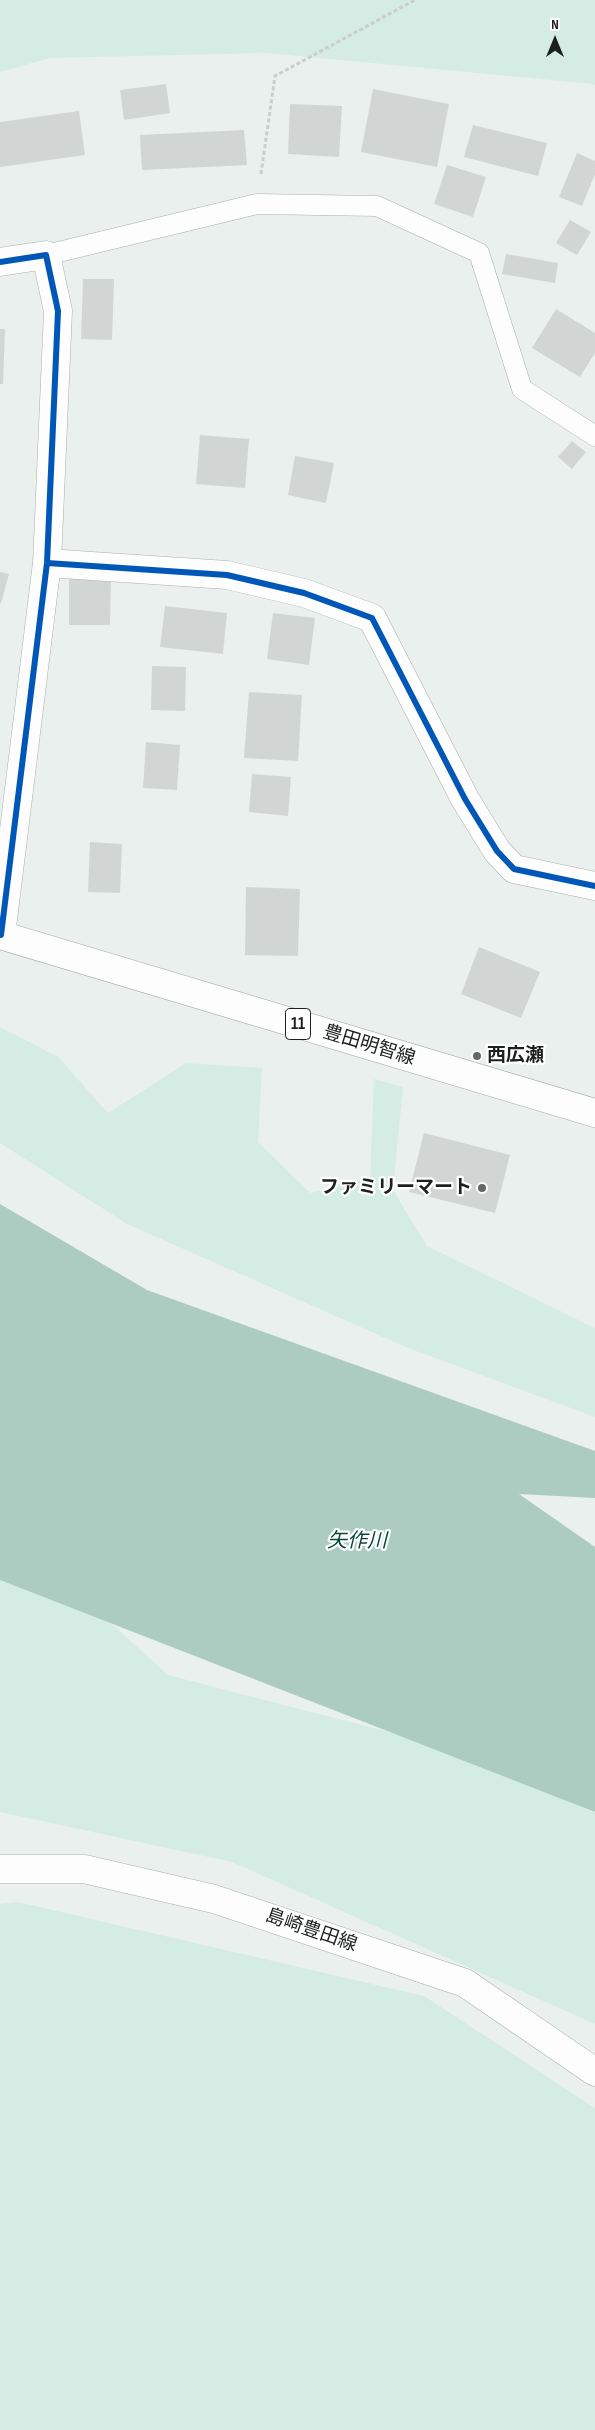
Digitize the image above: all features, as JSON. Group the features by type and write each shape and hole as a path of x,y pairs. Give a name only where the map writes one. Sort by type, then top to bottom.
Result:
{"street":[{"path":"0,262 46,255 58,311 47,563 0,935"},
{"path":"47,563 227,575 304,593 372,618 465,798 497,851 514,869 595,886"},
{"name":"豊田明智線","path":"0,935 595,1113"},
{"name":"島崎豊田線","path":"0,1869 84,1869 214,1899 466,1983 595,2072"}],"lane":[{"path":"46,255 257,204 377,206 479,253 522,389 595,436"}],"path":[{"path":"257,204 275,76 415,0"}],"shaded area":[{"path":"0,0 595,0 595,86 593,84 266,53 50,58 0,72"},
{"path":"0,1027 58,1057 108,1113 186,1063 262,1068 258,1142 310,1193 370,1178 374,1079 403,1087 393,1190 427,1246 595,1328 595,1417 408,1348 127,1224 0,1143"},
{"path":"0,1539 35,1554 168,1675 439,1745 595,1813 595,2024 232,1862 0,1812"},
{"path":"18,1902 424,1996 595,2108 595,2430 0,2430 0,1904"}],"water":[{"name":"矢作川","path":"0,1204 147,1290 595,1451 595,1498 519,1494 595,1547 595,1812 0,1580"}],"building":[{"path":"166,84 170,113 124,120 120,90"},
{"path":"373,89 449,104 437,167 361,152"},
{"path":"290,104 342,106 339,157 288,154"},
{"path":"79,111 85,155 0,167 0,122"},
{"path":"473,125 547,143 538,176 464,157"},
{"path":"244,130 247,165 142,170 140,135"},
{"path":"577,153 595,161 595,174 582,206 559,197"},
{"path":"447,165 486,177 473,217 434,204"},
{"path":"570,220 591,232 577,255 556,243"},
{"path":"506,254 558,263 555,283 502,274"},
{"path":"83,279 114,279 112,340 81,339"},
{"path":"556,309 595,333 595,353 580,377 532,348"},
{"path":"0,329 5,329 3,384 0,384"},
{"path":"200,435 249,439 245,488 196,484"},
{"path":"572,441 586,452 572,469 558,457"},
{"path":"295,456 334,463 326,503 288,495"},
{"path":"0,572 9,574 1,603 0,603"},
{"path":"69,577 111,578 110,625 69,625"},
{"path":"165,606 227,613 223,654 160,647"},
{"path":"273,613 315,618 309,665 267,659"},
{"path":"152,666 186,667 185,711 151,710"},
{"path":"249,692 302,695 298,761 244,758"},
{"path":"146,742 180,745 177,790 143,788"},
{"path":"252,774 291,777 288,816 249,812"},
{"path":"90,842 122,844 120,893 88,892"},
{"path":"246,887 300,889 298,956 245,955"},
{"path":"479,947 540,972 521,1018 461,994"},
{"path":"424,1133 510,1155 495,1213 409,1192"}],"cycle path":[{"path":"0,262 46,255 58,311 47,563 1,935"},
{"path":"47,563 227,575 304,593 372,618 465,799 497,851 514,869 595,886"}],"place":[{"name":"西広瀬","path":"477,1056"},
{"name":"ファミリーマート","path":"482,1188"}]}
